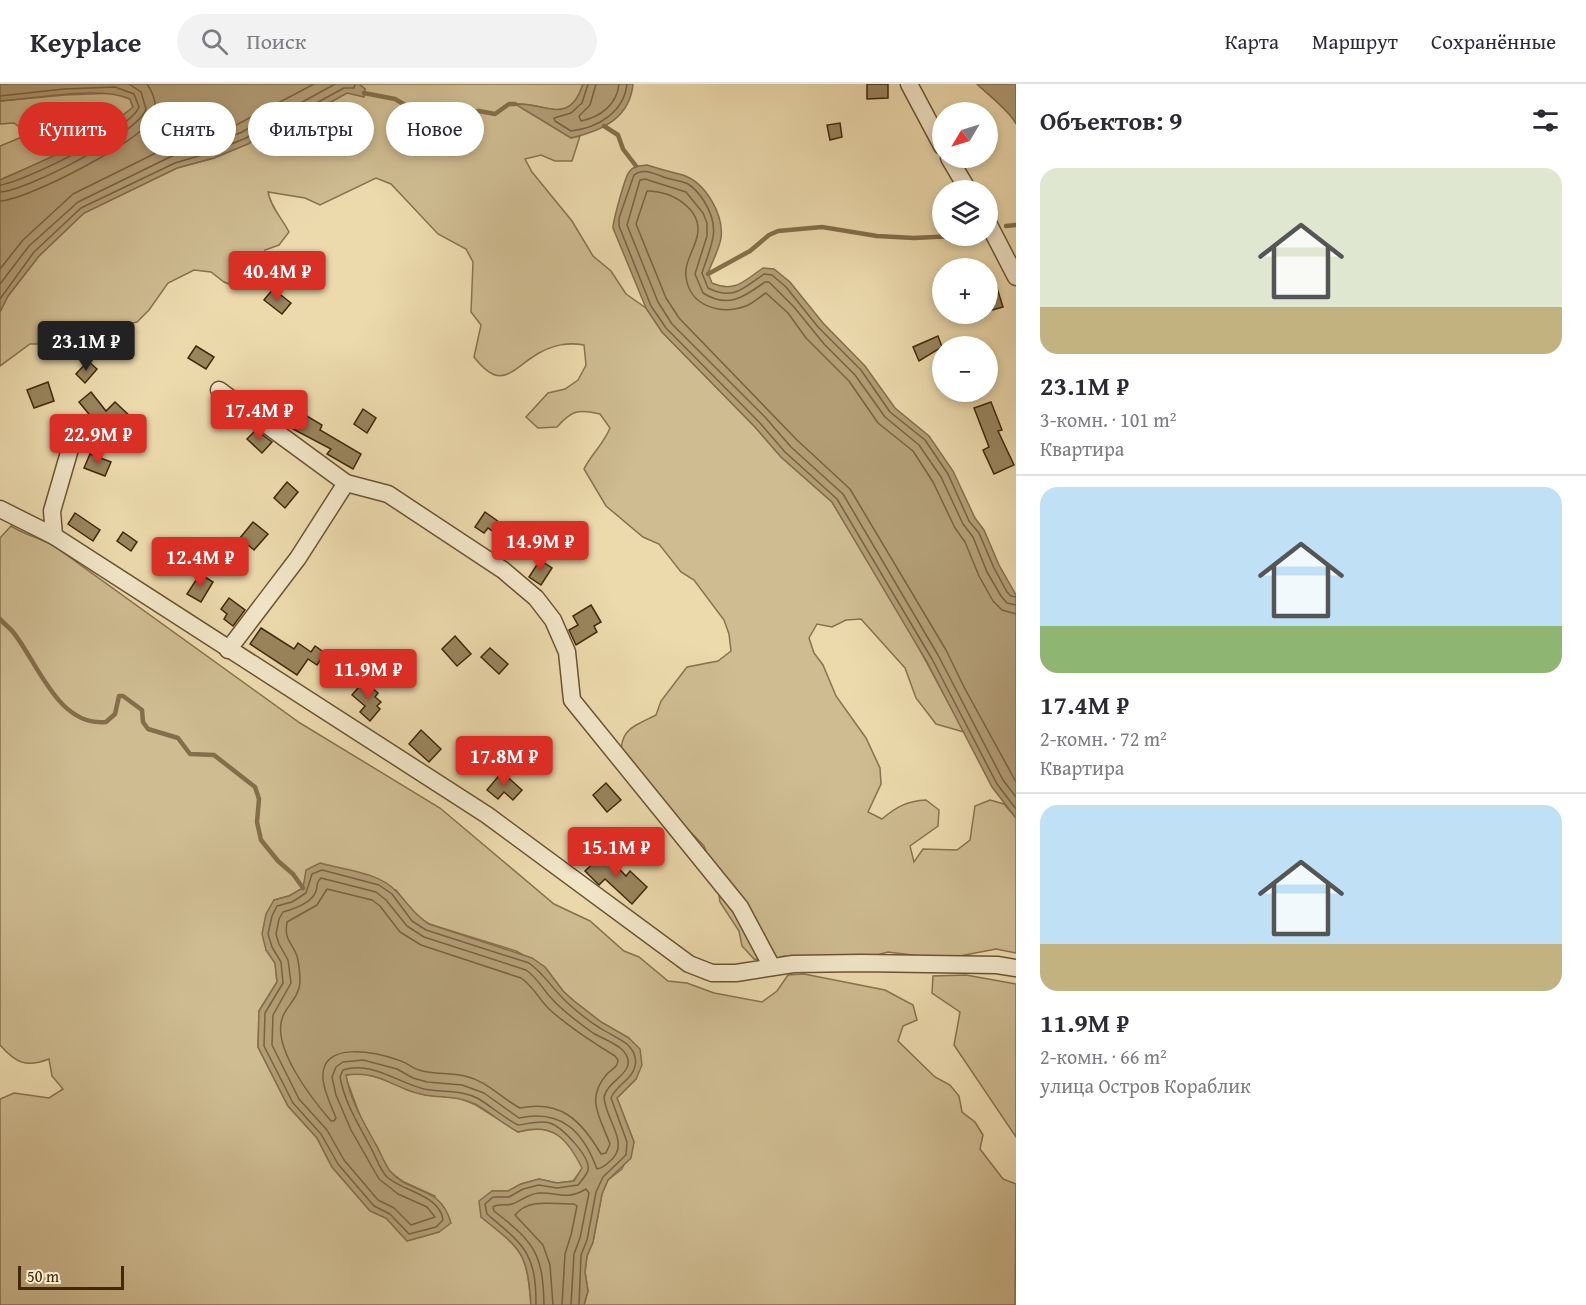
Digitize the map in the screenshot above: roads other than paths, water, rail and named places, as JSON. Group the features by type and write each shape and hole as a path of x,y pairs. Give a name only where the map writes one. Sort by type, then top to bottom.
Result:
{"street":[{"path":"909,84 932,127"},
{"path":"998,242 1016,276"},
{"path":"219,390 346,483 388,494 503,570 536,598 553,620 567,652 572,700 740,907 772,967"},
{"path":"54,536 52,511 70,449"},
{"path":"228,650 298,558 346,483"},
{"path":"0,509 54,536 487,815 689,964 712,973 736,973 772,967 861,963 997,965 1016,968"}],"water":[{"path":"0,84 359,84 365,89 364,97 347,93 330,102 248,102 248,144 236,149 236,102 140,102 140,156 219,156 177,168 84,213 39,256 8,296 0,312 0,180 54,156 128,156 128,111 133,107 130,99 101,93 0,101"},
{"path":"583,84 633,84 626,106 612,121 603,127 571,138 515,104 563,109 571,105"},
{"path":"977,84 1016,84 1016,124 998,102"},
{"path":"647,165 691,179 706,192 712,201 720,220 721,238 708,273 712,283 727,287 733,286 745,281 763,268 774,269 790,282 823,323 865,366 895,408 929,436 953,471 1016,595 1016,818 992,787 927,662 832,502 781,457 755,427 662,332 646,308 613,228 629,172 635,167"},
{"path":"320,863 371,876 389,885 415,913 429,924 532,958 545,967 563,991 574,1001 601,1022 629,1038 640,1049 642,1065 636,1079 617,1098 634,1142 631,1158 608,1180 602,1194 593,1242 587,1256 585,1272 588,1291 584,1305 531,1305 527,1273 520,1253 506,1237 481,1217 479,1201 492,1191 508,1191 521,1184 539,1179 557,1183 574,1181 582,1168 571,1148 558,1135 541,1129 518,1132 481,1107 463,1100 425,1095 369,1075 346,1075 358,1110 390,1171 398,1179 440,1202 451,1223 439,1232 407,1241 386,1218 370,1211 332,1167 317,1138 288,1106 258,1047 259,1011 277,982 275,963 266,950 262,934 266,914 274,900 289,896 303,888 306,870"}],"waterway":[{"path":"364,93 395,99 422,115 430,117 479,111 495,114 509,104 515,104"},
{"path":"604,126 618,135 623,149 636,166"},
{"path":"1006,226 1016,225"},
{"path":"708,274 750,251 769,235 778,231 822,227 877,236 932,237"},
{"path":"0,619 13,632 62,704 75,714 89,721 106,722 115,714 119,696 123,696 142,710 143,722 148,729 178,738 190,754 214,755 255,787 259,799 257,822 261,840 303,888"}]}
